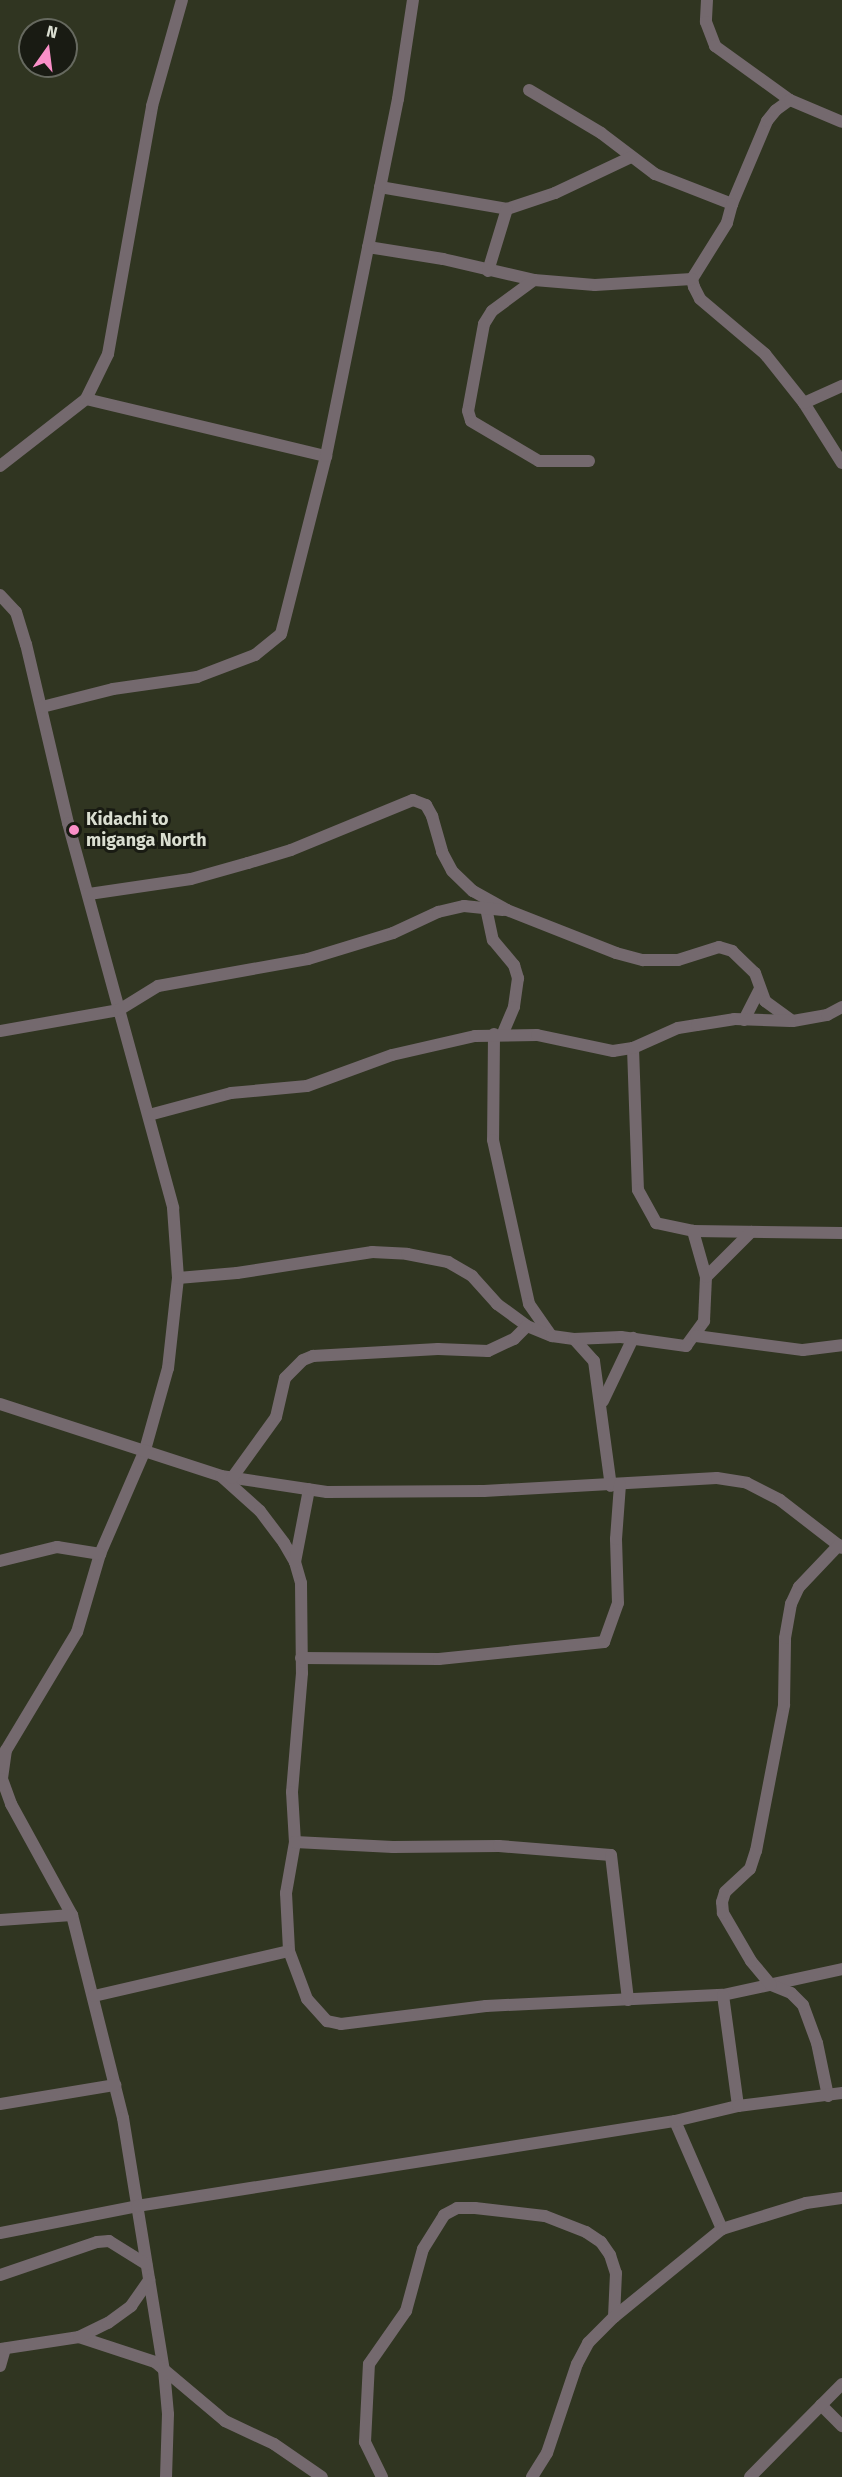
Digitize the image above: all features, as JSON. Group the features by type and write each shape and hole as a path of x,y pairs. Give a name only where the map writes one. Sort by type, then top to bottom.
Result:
{"street":[{"path":"0,466 86,399 108,354 152,106 182,0"},
{"path":"42,706 113,689 197,677 255,655 281,634 326,456 380,187 413,0"},
{"path":"708,0 706,22 715,46 790,100 842,122"},
{"path":"529,90 600,133 631,157 671,182 732,204"},
{"path":"692,279 727,223 732,204 767,121 790,100"},
{"path":"380,187 507,209 555,194 631,157"},
{"path":"488,271 507,209"},
{"path":"368,247 534,280 595,285 692,279"},
{"path":"692,279 700,299 765,354 804,403 842,463"},
{"path":"534,280 492,311 484,324 468,411 471,421 539,461 589,461"},
{"path":"804,403 842,386"},
{"path":"86,399 326,456"},
{"path":"0,595 16,612 42,706 68,823 173,1208 178,1278 168,1368 146,1450 100,1554 77,1632 6,1750 1,1779 11,1804 72,1915 94,1996 115,2085 164,2370 168,2414 166,2477"},
{"path":"89,894 191,879 259,859 413,800 426,805 432,816 442,852 452,871 474,891 507,910 616,953 643,960 678,960 719,947 732,951 755,973 759,990 772,1009 793,1021"},
{"path":"0,1031 118,1010 158,986 308,959 393,933 438,912 464,906 507,910"},
{"path":"486,908 493,940 513,965 518,978 516,1000 499,1034 493,1140 529,1304 552,1336"},
{"path":"744,1020 759,990"},
{"path":"149,1115 231,1093 307,1086 392,1055 499,1034 537,1035 613,1051 633,1048 678,1028 744,1020 793,1021 827,1015 842,1007"},
{"path":"633,1048 638,1190 656,1223 693,1231 842,1233"},
{"path":"178,1278 237,1273 372,1252 407,1254 448,1262 471,1276 497,1304 527,1326 552,1336 574,1339 633,1338 686,1346 696,1336 704,1321 706,1277 693,1231"},
{"path":"706,1277 751,1232"},
{"path":"226,1477 276,1417 285,1378 303,1360 321,1355 438,1349 488,1351 514,1339 527,1326"},
{"path":"696,1336 803,1350 842,1345"},
{"path":"601,1405 633,1338"},
{"path":"301,1658 440,1659 604,1642 618,1603 615,1485 594,1361 574,1339"},
{"path":"0,1404 226,1477 309,1489 484,1491 717,1478 747,1483 780,1500 840,1546 799,1587 791,1604 785,1638 784,1705 756,1851 750,1869 725,1892 722,1902 723,1913 736,1942 771,1985 791,1993 803,2005 817,2043 828,2096"},
{"path":"226,1477 260,1511 296,1562 301,1583 301,1658 292,1792 295,1842 286,1893 289,1951 307,2000 327,2021 341,2024 486,2006 723,1995 842,1969"},
{"path":"296,1562 309,1489"},
{"path":"0,1561 57,1547 100,1554"},
{"path":"295,1842 393,1848 499,1846 611,1855 628,2000"},
{"path":"0,1920 72,1915"},
{"path":"94,1996 289,1951"},
{"path":"723,1995 738,2106"},
{"path":"0,2104 115,2085"},
{"path":"0,2233 137,2206 675,2121 738,2106 842,2093"},
{"path":"675,2121 722,2229"},
{"path":"532,2477 547,2453 577,2364 588,2343 614,2317 722,2229 806,2203 842,2198"},
{"path":"382,2477 365,2442 369,2364 406,2311 423,2248 444,2215 457,2208 474,2208 545,2216 586,2232 601,2242 610,2255 616,2273 614,2317"},
{"path":"0,2275 98,2242 109,2241 146,2264"},
{"path":"0,2366 3,2349 79,2337 108,2323 131,2306 149,2280"},
{"path":"79,2337 144,2356 225,2421 282,2449 322,2477"},
{"path":"750,2477 842,2384"},
{"path":"821,2405 842,2426"}],"place":[{"name":"Kidachi to miganga North","path":"74,830"}]}
